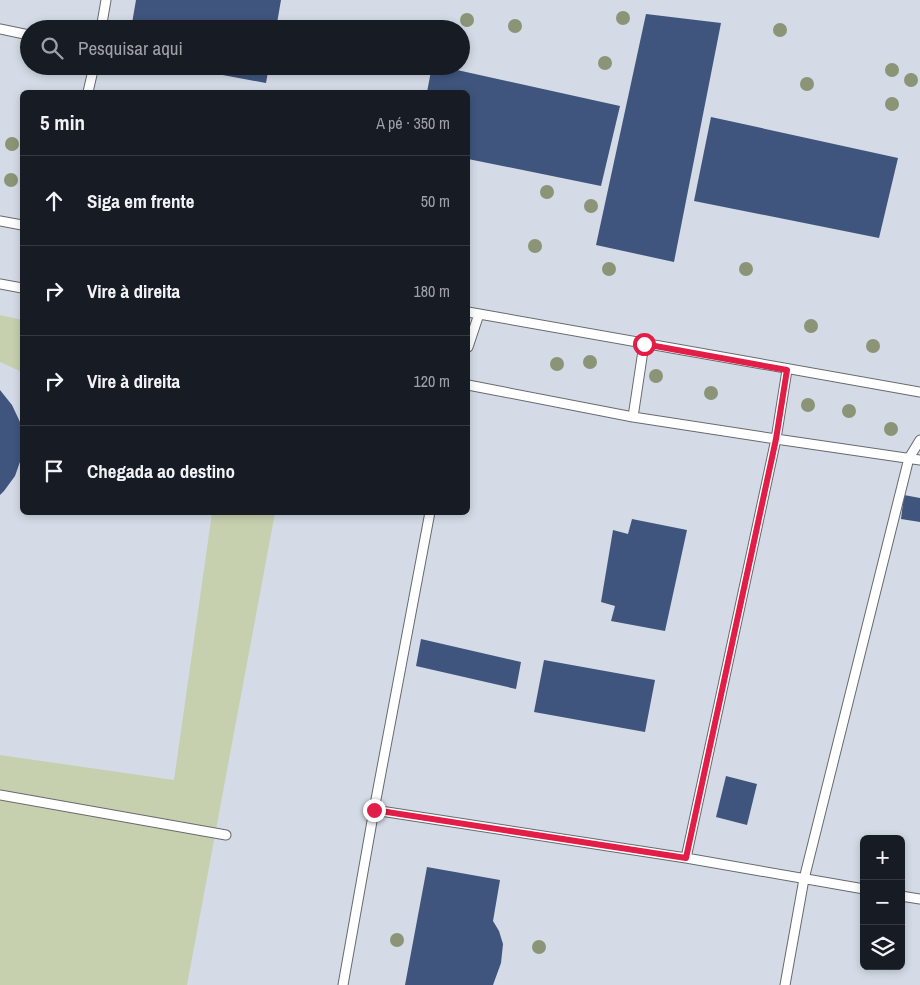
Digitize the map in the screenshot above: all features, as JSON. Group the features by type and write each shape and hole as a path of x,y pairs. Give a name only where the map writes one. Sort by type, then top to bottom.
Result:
{"lane":[{"path":"102,20 106,0"},
{"path":"0,28 20,33"},
{"path":"88,90 92,75"},
{"path":"0,221 20,225"},
{"path":"0,284 20,288"},
{"path":"470,312 787,370 920,392"},
{"path":"470,341 479,314"},
{"path":"633,417 644,344"},
{"path":"686,858 776,439 787,370"},
{"path":"470,385 633,417 920,460"},
{"path":"785,985 804,879 909,458 920,440"},
{"path":"343,985 429,515"},
{"path":"0,795 226,835"},
{"path":"374,810 686,858 860,889"},
{"path":"905,897 920,899"}],"shaded area":[{"path":"0,0 920,0 920,985 0,985"}],"green space":[{"path":"0,315 20,320 20,371 0,362"},
{"path":"212,515 275,515 187,985 0,985 0,755 174,780"}],"building":[{"path":"136,0 281,0 278,20 133,20"},
{"path":"646,14 721,23 674,262 596,245"},
{"path":"470,73 620,106 601,186 470,159 470,90 427,90 430,75 470,75"},
{"path":"223,75 267,75 266,83"},
{"path":"711,117 898,158 879,238 694,201"},
{"path":"0,390 12,405 20,422 20,462 15,476 0,495"},
{"path":"904,495 920,498 920,522 901,519"},
{"path":"632,519 687,530 665,631 611,621 615,606 601,602 613,530 628,534"},
{"path":"421,639 521,662 516,689 416,666"},
{"path":"544,660 655,680 645,732 534,712"},
{"path":"726,776 757,784 747,825 716,817"},
{"path":"427,867 500,880 493,921 499,931 503,944 501,963 493,985 405,985"}],"route":[{"path":"374,810 686,858 776,439 787,370 644,344"}]}
